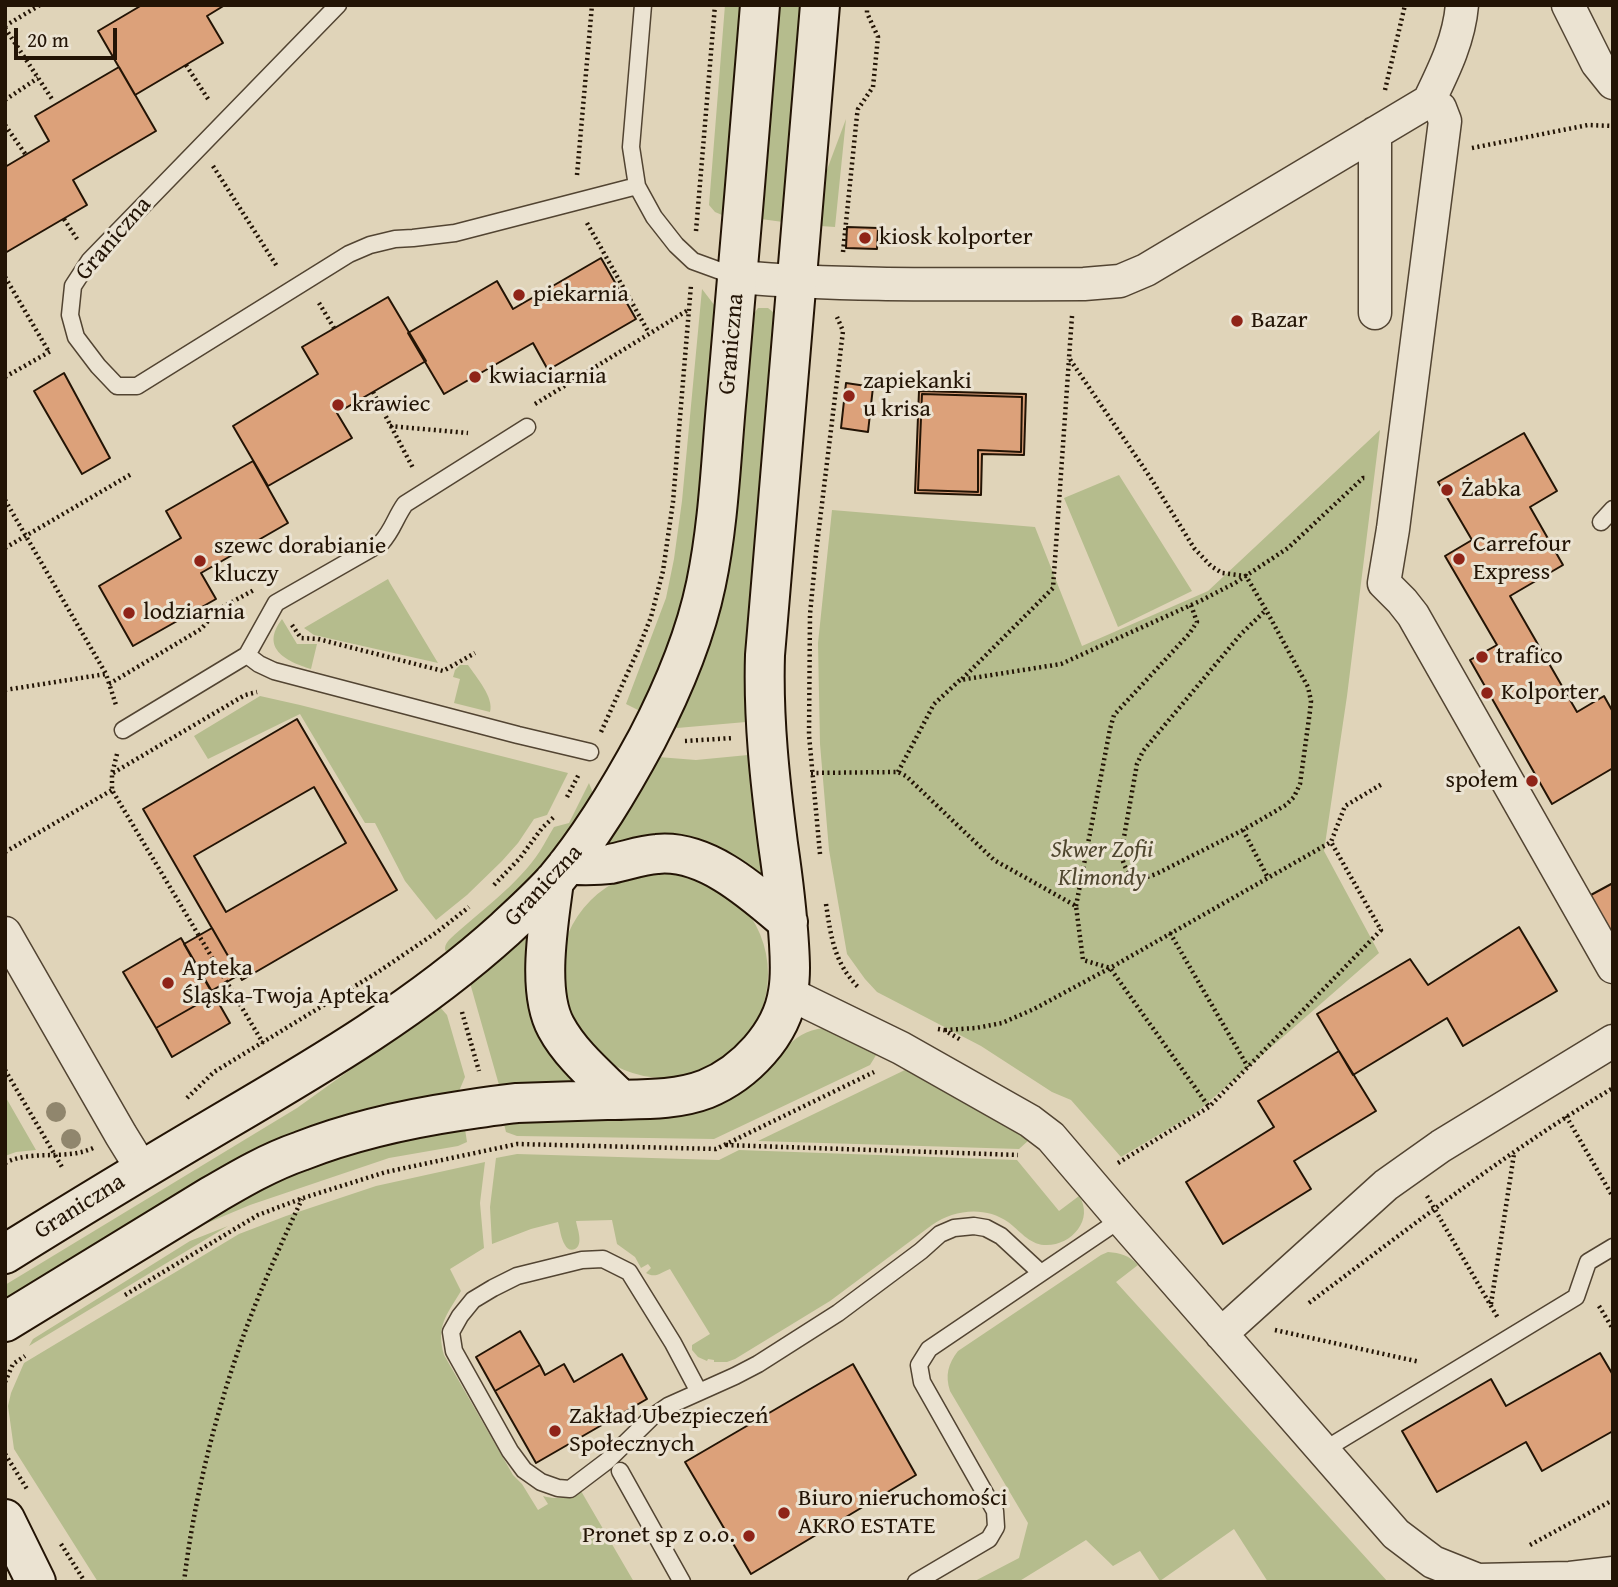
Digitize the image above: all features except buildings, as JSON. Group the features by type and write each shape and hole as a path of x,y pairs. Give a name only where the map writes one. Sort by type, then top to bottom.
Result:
{"street":[{"name":"Graniczna","path":"5,1254 142,1169 336,1055 414,1003 484,948 560,873 602,818 651,732 681,664 706,586 738,278 760,5"},
{"path":"5,1322 211,1196 299,1151 336,1138 429,1116 513,1104 659,1099 706,1089 739,1070 761,1048 778,1022 790,978 788,922 771,790 764,688 767,625 820,5"},
{"path":"738,278 796,282 1084,284 1119,281 1146,270 1429,101 1450,57 1462,5"},
{"path":"1568,5 1597,63 1613,83"},
{"path":"1429,101 1440,107 1445,121 1400,478 1384,583 1413,615 1613,967"},
{"path":"1375,133 1375,313"},
{"path":"621,1100 570,1049 550,1013 545,975 548,936 560,873 658,853 685,856 713,867 750,890 788,922"},
{"path":"5,933 142,1169"},
{"path":"788,993 901,1048 1030,1121 1051,1137 1396,1534 1433,1562 1478,1580 1570,1578 1613,1573"},
{"path":"1221,1334 1386,1185 1410,1167 1613,1041"},
{"path":"5,1519 36,1582"},
{"path":"5,1569 15,1582"}],"lane":[{"name":"Graniczna","path":"338,5 90,260 73,286 70,315 76,337 117,386 137,386 349,254 370,245 395,239 455,233 636,186"},
{"name":"Graniczna","path":"643,5 631,147 636,186 654,217 693,261 738,278"},
{"path":"124,730 247,655 276,603 381,543 391,532 397,515 405,504 527,427"},
{"path":"1601,522 1613,509"},
{"path":"247,655 274,671 590,752"},
{"path":"916,1582 989,1539 996,1527 995,1511 922,1382 919,1365 929,1349 1121,1219"},
{"path":"699,1392 673,1343 629,1272 603,1259 582,1260 516,1276 472,1300 451,1332 454,1352 510,1451 524,1470 541,1482 570,1489 607,1461 652,1417 668,1406 699,1392 758,1364 838,1312 940,1234 954,1228 986,1228 1001,1236 1041,1273"},
{"path":"1324,1450 1576,1297 1588,1262 1613,1247"},
{"path":"620,1471 682,1582"}],"path":[{"path":"40,5 5,27 52,99"},
{"path":"492,887 561,809 611,712 638,650 651,617 663,571 673,502 715,5"},
{"path":"1375,133 1405,5"},
{"path":"858,20 867,8"},
{"path":"850,115 856,123 858,108 873,88 878,37 867,8"},
{"path":"186,65 224,122"},
{"path":"5,100 38,78"},
{"path":"5,125 26,155"},
{"path":"1441,154 1588,125 1613,126"},
{"path":"201,146 292,290"},
{"path":"5,277 50,352"},
{"path":"898,772 934,704 1053,588 1073,305"},
{"path":"527,427 533,405 689,309"},
{"path":"5,377 76,337"},
{"path":"1069,358 1150,477 1194,548 1211,566 1222,573 1246,576"},
{"path":"373,392 413,468"},
{"path":"390,426 469,433 457,440"},
{"path":"405,475 424,461"},
{"path":"5,548 133,472"},
{"path":"960,680 1061,664 1191,605 1235,583 1288,548 1363,478 1400,478"},
{"path":"1246,576 1266,610 1308,687 1311,701 1300,784 1294,797 1286,805 1243,830 1156,874 1145,878 1134,876 1123,865 1121,854 1132,787 1143,751 1241,634 1266,610"},
{"path":"109,684 201,629 219,609 255,589"},
{"path":"276,603 301,638 318,639 443,671 475,653"},
{"path":"1191,605 1197,622 1189,634 1114,715 1076,906 1083,960 1110,968 1209,1107"},
{"path":"5,690 106,674"},
{"path":"112,774 245,695 260,691"},
{"path":"651,732 676,742 808,735"},
{"path":"811,773 898,772 906,776 994,860 1076,906"},
{"path":"944,1030 1002,1023 1110,968 1331,842 1345,806 1382,784"},
{"path":"5,852 112,790"},
{"path":"1243,830 1268,878"},
{"path":"1118,1163 1209,1107 1381,930 1331,842"},
{"path":"196,1088 211,1075 437,932 476,901"},
{"path":"194,929 263,1043"},
{"path":"1170,933 1248,1067"},
{"path":"460,1005 480,1076"},
{"path":"5,1070 62,1167"},
{"path":"1545,1082 1613,1197"},
{"path":"1306,1306 1566,1116 1613,1088"},
{"path":"725,1145 1027,1156 1051,1137"},
{"path":"5,1163 25,1157 83,1152"},
{"path":"1491,1305 1514,1153"},
{"path":"1410,1167 1509,1337"},
{"path":"184,1582 201,1485 220,1411 243,1338 271,1266 303,1198"},
{"path":"119,1299 268,1210"},
{"path":"1266,1335 1284,1321"},
{"path":"1273,1329 1455,1370"},
{"path":"5,1382 13,1364 30,1353"},
{"path":"1525,1548 1613,1500"}],"green space":[{"path":"725,5 741,5 722,215 709,205"},
{"path":"779,5 801,5 783,222 761,219"},
{"path":"846,119 835,227 820,226 825,175"},
{"path":"702,289 715,306 691,559 681,605 657,673 640,711 626,704 666,598 674,559"},
{"path":"758,308 768,308 774,317 746,661 746,722 677,728 675,726 695,678 752,316"},
{"name":"Skwer Zofii Klimondy","path":"1380,430 1347,696 1324,851 1379,953 1197,1112 1121,1157 1071,1100 1052,1092 981,1046 877,992 847,954 829,850 820,744 818,643 832,510 1035,527 1082,646 1208,591"},
{"path":"1119,475 1192,591 1118,627 1064,498"},
{"path":"388,579 438,663 314,635 304,628"},
{"path":"282,619 297,644 317,644 311,669 292,662 278,652 274,638"},
{"path":"460,665 468,665 484,687 491,706 490,712 454,703 460,679 453,677"},
{"path":"260,696 568,773 547,815 534,819 502,861 436,920 405,881 375,823 365,823 300,714 208,759 194,736"},
{"path":"748,755 762,877 607,846 658,757 696,760"},
{"path":"589,783 594,796 555,852 505,904 448,955 445,947 449,940 520,876 531,864 554,827 569,823"},
{"path":"664,870 704,878 738,900 760,934 768,974 760,1014 738,1048 704,1070 664,1078 624,1070 590,1048 568,1014 560,974 568,934 590,900 624,878"},
{"path":"531,931 577,1080 499,1085 470,983"},
{"path":"439,1006 447,1015 465,1077 459,1091 371,1109 5,1299 5,1285 297,1108"},
{"path":"824,1028 878,1052 870,1065 714,1139 517,1136 506,1132 504,1124 704,1109 742,1092 762,1076 792,1042 812,1030"},
{"path":"907,1069 1029,1140 1019,1149 758,1141"},
{"path":"5,1096 36,1150 5,1156"},
{"path":"465,1129 467,1142 458,1146 389,1158 250,1205 193,1229 252,1193 295,1172 367,1150"},
{"path":"739,1150 1017,1160 1059,1211 1079,1196 1084,1214 1082,1223 1071,1237 1063,1242 1044,1245 1029,1239 1008,1222 990,1213 970,1212 950,1216 932,1225 830,1301 727,1362 707,1361 692,1350 692,1345 710,1334 670,1269 656,1275 646,1273 651,1268 648,1264 641,1268 635,1257 617,1244 612,1220 576,1221 580,1240 574,1250 568,1249 564,1243 558,1222 492,1244 490,1207 496,1158 517,1154 719,1160"},
{"path":"485,1162 480,1203 484,1248 450,1269 461,1291 442,1329 444,1355 513,1475 538,1510 548,1504 543,1496 563,1498 581,1491 634,1582 98,1582 14,1449 8,1406 24,1363 239,1234 376,1186"},
{"path":"228,1226 29,1346 33,1339 190,1241"},
{"path":"1108,1252 1124,1255 1138,1265 1116,1282 1388,1582 1268,1582 1234,1529 1160,1581 1140,1551 1113,1566 1086,1540 1018,1582 973,1582 1019,1558 1028,1523 950,1391 948,1375 952,1360 958,1351"}],"place":[{"name":"kiosk kolporter","path":"865,238"},
{"name":"piekarnia","path":"519,295"},
{"name":"Bazar","path":"1237,321"},
{"name":"kwiaciarnia","path":"475,377"},
{"name":"zapiekanki u krisa","path":"849,396"},
{"name":"krawiec","path":"338,405"},
{"name":"Żabka","path":"1447,490"},
{"name":"Carrefour Express","path":"1459,559"},
{"name":"szewc dorabianie kluczy","path":"200,561"},
{"name":"lodziarnia","path":"129,613"},
{"name":"trafico","path":"1482,657"},
{"name":"Kolporter","path":"1487,693"},
{"name":"społem","path":"1532,781"},
{"name":"Apteka Śląska-Twoja Apteka","path":"168,983"},
{"name":"Zakład Ubezpieczeń Społecznych","path":"555,1431"},
{"name":"Biuro nieruchomości AKRO ESTATE","path":"784,1513"},
{"name":"Pronet sp z o.o.","path":"749,1536"}]}
